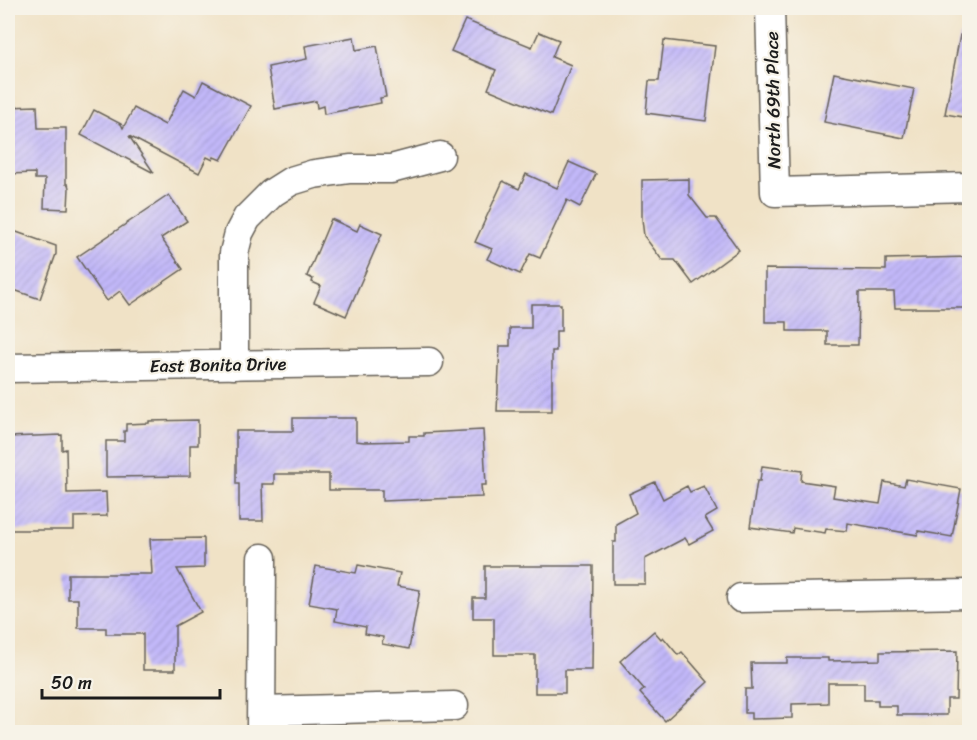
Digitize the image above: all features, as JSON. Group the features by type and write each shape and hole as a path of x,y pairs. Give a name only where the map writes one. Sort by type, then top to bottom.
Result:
{"street":[{"name":"North 69th Place","path":"770,8 775,192 969,187"},
{"path":"234,365 234,253 239,233 247,218 272,193 291,181 315,174 350,169 391,169 440,156"},
{"name":"East Bonita Drive","path":"8,368 429,362"},
{"path":"262,558 261,722 454,706"},
{"path":"741,598 969,594"}],"building":[{"path":"465,20 532,47 539,32 559,40 552,57 571,65 551,115 488,89 496,70 451,51"},
{"path":"960,35 969,36 969,118 945,114"},
{"path":"354,37 356,50 377,46 386,97 380,98 381,103 324,114 323,106 317,108 316,101 275,109 268,67 307,59 305,46"},
{"path":"664,40 715,46 706,121 646,113 649,81 659,81"},
{"path":"834,73 914,89 904,138 824,122"},
{"path":"203,81 251,106 221,160 207,157 199,173 129,136 154,173 81,135 94,110 121,124 123,128 134,108 165,125 184,89 196,96"},
{"path":"37,106 38,128 66,128 68,209 44,208 45,179 35,179 35,173 8,174 8,107"},
{"path":"569,162 596,174 580,207 567,200 540,258 530,254 520,274 487,259 492,249 475,242 503,181 519,189 526,174 557,188"},
{"path":"689,179 689,195 707,218 716,218 739,250 693,284 675,260 662,260 644,236 642,219 642,180"},
{"path":"169,195 187,221 161,238 183,269 130,305 120,291 107,301 77,257"},
{"path":"331,219 357,231 360,224 382,234 346,316 314,302 321,286 312,282 313,279 307,276"},
{"path":"8,229 56,246 56,254 40,299 8,288"},
{"path":"969,257 969,308 895,308 894,292 859,292 858,345 827,345 827,331 787,331 787,322 765,322 765,269 886,270 886,259"},
{"path":"531,304 561,304 561,331 556,331 556,351 552,351 552,411 497,411 500,346 510,346 510,328 531,328"},
{"path":"293,418 356,418 356,441 364,442 409,441 409,436 424,436 424,433 483,430 486,485 481,485 482,497 382,501 382,490 329,490 329,474 274,474 274,484 262,484 263,521 239,521 236,431 293,431"},
{"path":"198,420 198,445 190,445 190,476 106,477 106,441 124,441 126,424"},
{"path":"62,435 62,450 66,449 67,493 106,492 107,516 74,517 74,530 8,530 8,437"},
{"path":"762,466 802,471 801,481 835,486 833,497 880,504 884,482 904,486 906,479 961,489 952,537 918,531 918,535 848,523 847,531 826,529 825,533 793,528 792,533 750,527 757,481 760,481"},
{"path":"655,482 663,499 687,486 690,492 704,486 717,511 705,518 713,531 689,544 685,538 645,559 645,584 613,584 613,542 616,542 616,524 636,513 629,494"},
{"path":"204,538 204,568 177,569 201,612 175,626 175,670 143,670 143,634 106,634 106,628 78,628 78,599 68,599 68,574 152,574 150,539"},
{"path":"358,565 400,573 397,586 420,590 409,649 382,644 383,637 365,634 366,627 335,621 337,609 309,604 316,566 356,573"},
{"path":"485,566 593,566 592,670 565,670 565,693 535,693 535,655 494,655 494,618 473,618 473,598 485,598"},
{"path":"654,631 661,639 663,637 678,655 682,652 708,682 665,721 640,693 644,689 620,661"},
{"path":"957,651 956,699 947,699 947,715 897,715 897,706 878,706 878,700 864,700 864,683 828,683 828,703 792,704 792,718 751,719 751,713 745,713 745,689 752,689 751,663 787,663 787,658 828,658 828,661 880,660 880,652"}]}
